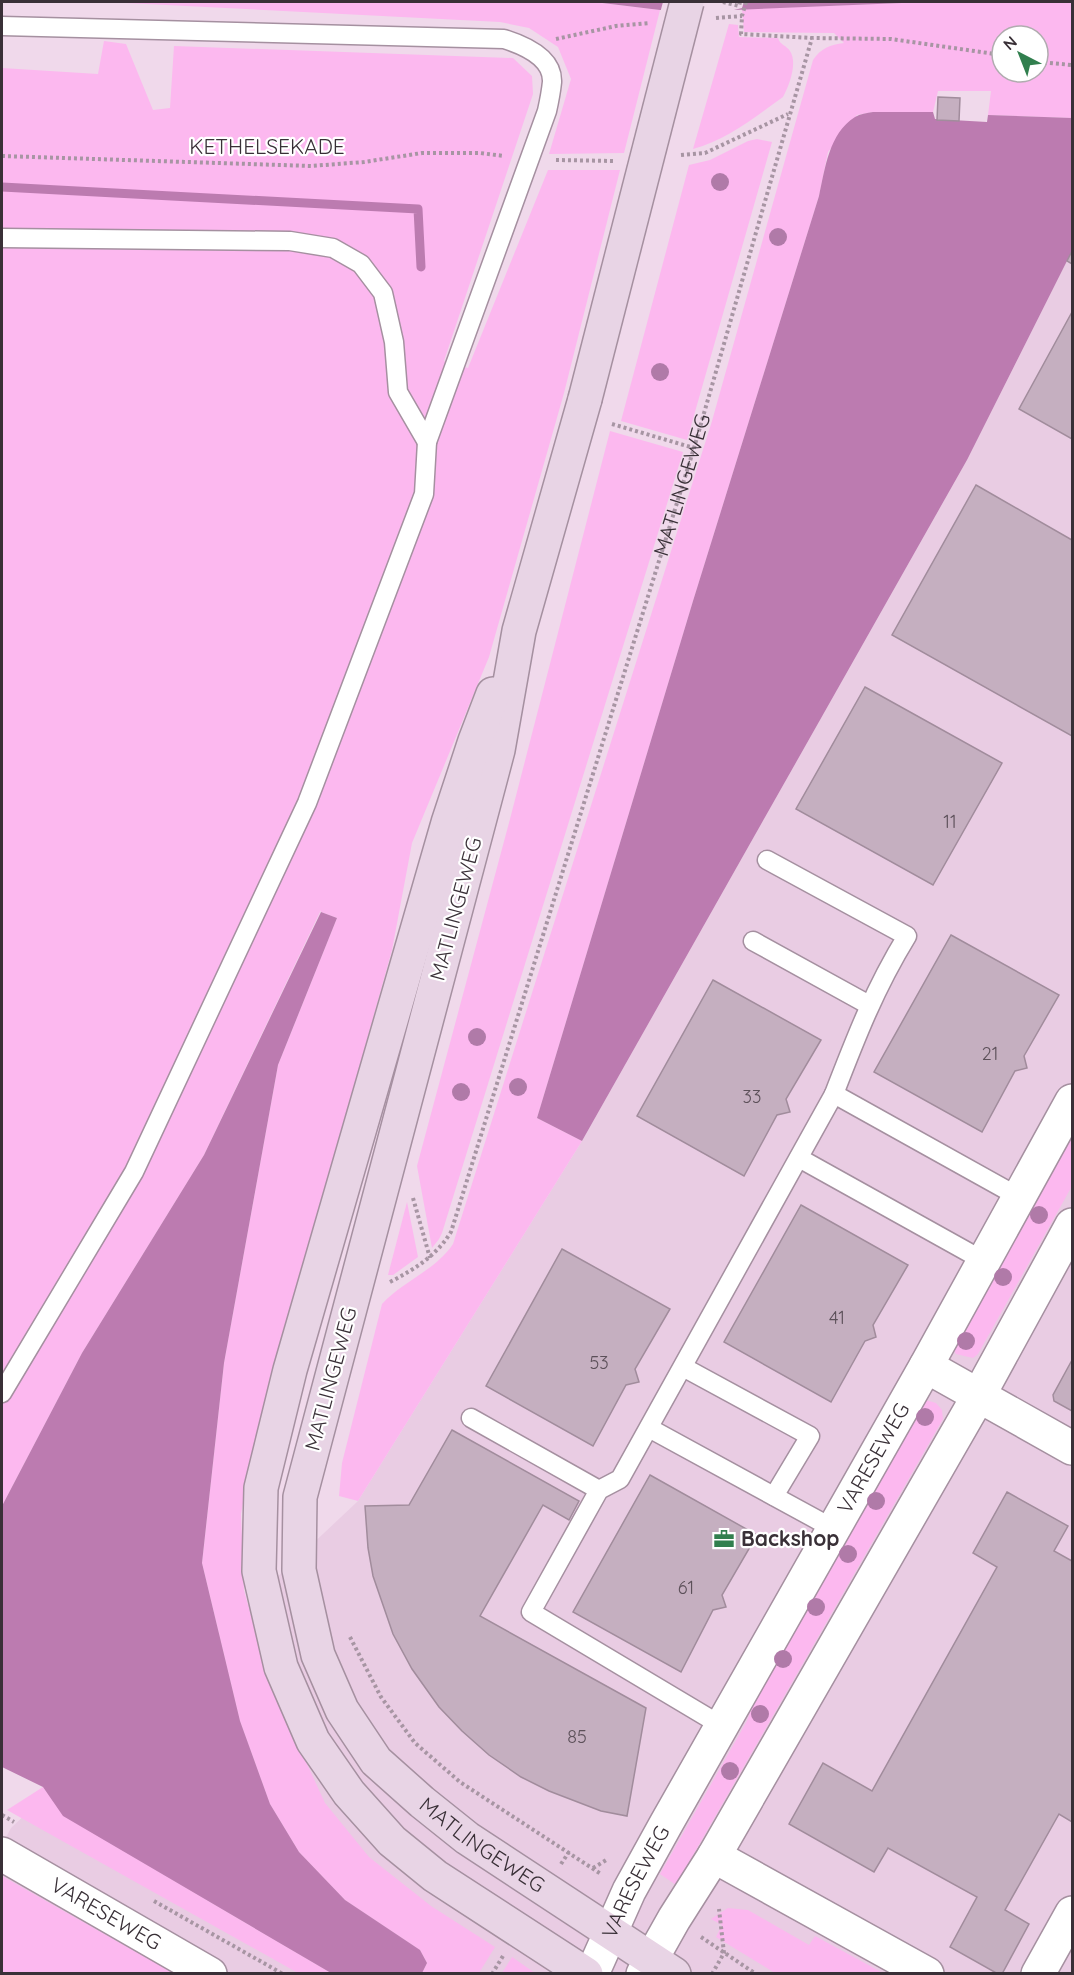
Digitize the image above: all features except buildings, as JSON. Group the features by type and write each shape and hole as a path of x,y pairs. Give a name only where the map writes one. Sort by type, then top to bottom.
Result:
{"main road":[{"name":"MATLINGEWEG","path":"586,1974 435,1876 392,1841 350,1793 313,1741 281,1667 259,1571 261,1488 290,1370 448,823 475,741 519,631 595,411 697,10"},
{"name":"MATLINGEWEG","path":"519,631 498,750 300,1497 299,1570 318,1655 342,1710 376,1761 467,1838 610,1932 656,1969"}],"street":[{"name":"VARESEWEG","path":"592,1974 629,1891 926,1366 1072,1101"},
{"path":"656,1969 674,1919 714,1856 979,1395 1072,1225"},
{"path":"926,1366 1072,1448"},
{"name":"VARESEWEG","path":"2,1854 210,1974"},
{"path":"714,1856 927,1974"},
{"path":"1038,1974 1072,1912"}],"lane":[{"path":"2,26 504,39 526,46 544,61 552,79 547,111 531,159 428,442 424,494 307,803 134,1172 2,1393"},
{"path":"2,238 290,241 333,248 361,264 383,293 394,342 398,392 428,442"},
{"path":"722,1726 531,1612 599,1490 620,1479 683,1367 834,1094 869,1005 907,936 767,860"},
{"path":"753,941 869,1005"},
{"path":"834,1094 1019,1197"},
{"path":"799,1158 984,1261"},
{"path":"683,1367 810,1436 774,1496"},
{"path":"471,1418 599,1490"},
{"path":"649,1428 834,1529"}],"path":[{"path":"723,2 739,6 740,2"},
{"path":"746,2 741,34 891,39 990,53"},
{"path":"697,10 742,16"},
{"path":"526,46 616,26 651,23"},
{"name":"MATLINGEWEG","path":"384,1283 391,1282 430,1258 451,1232 694,448 812,38"},
{"path":"1050,63 1072,65"},
{"name":"KETHELSEKADE","path":"2,156 311,166 364,162 422,153 480,153 531,159"},
{"path":"595,411 694,448"},
{"path":"412,1192 430,1258"},
{"name":"MATLINGEWEG","path":"348,1632 351,1643 381,1697 415,1743 460,1782 629,1891"},
{"path":"712,1974 724,1953 714,1856"},
{"path":"674,1919 756,1974"}],"shaded area":[{"path":"106,2 593,2 660,10 624,153 549,154 571,79 558,47 529,28 500,22"},
{"path":"594,2 926,2 734,10 660,10"},
{"path":"926,2 1072,2 1072,118 988,115 991,91 938,91 933,112 873,112 857,115 828,152 819,196 693,601 537,1118 582,1141 358,1501 339,1496 342,1463 382,1304 438,1261 453,1244 712,421 813,60 826,48 844,43 834,33 744,32 742,9"},
{"path":"729,24 738,25 739,37 778,38 792,56 793,68 790,81 783,97 751,120 717,140 693,149"},
{"path":"104,41 126,44 153,110 170,108 174,46 513,58 532,76 533,94 444,361 468,368 548,170 620,170 564,393 489,657 412,843 392,950 253,1449 241,1514 244,1590 262,1656 289,1725 325,1803 369,1857 431,1906 495,1947 479,1973 422,1973 427,1963 420,1950 345,1900 299,1852 270,1804 240,1721 202,1563 224,1363 278,1065 337,918 321,910 204,1155 82,1353 2,1506 2,68 98,74"},
{"path":"873,112 933,112 935,119 987,122 988,115 1072,118 1072,251 967,460 582,1141 537,1118 693,601 819,196 826,163 839,132 846,124 857,116"},
{"path":"757,139 772,142 687,440 621,421 689,165 710,160 748,141"},
{"path":"1072,251 1072,1973 2,1974 2,1845 11,1828 358,1501 582,1141 967,460"},
{"path":"610,431 683,452 442,1233 432,1248 417,1166 510,819"},
{"path":"321,912 337,918 278,1065 224,1363 202,1563 240,1721 270,1804 299,1852 345,1900 420,1950 427,1963 422,1973 331,1973 63,1816 43,1787 2,1767 2,1506 82,1353 204,1155"},
{"path":"1072,1122 1072,1186 978,1354 973,1358 956,1354 952,1347"},
{"path":"407,1202 418,1257 393,1275 388,1275"},
{"path":"922,1399 936,1403 942,1410 943,1419 676,1885 660,1874 747,1721 765,1669"},
{"path":"43,1787 64,1816 331,1973 298,1973 7,1810"},
{"path":"2,1876 173,1973 2,1973"},
{"path":"728,1908 748,1910 809,1945 815,1936 883,1973 775,1973 716,1937 722,1925 711,1919"},
{"path":"512,1957 535,1973 502,1973"}],"pier":[{"path":"663,2 744,2 742,8 734,10 733,13 660,13"}],"waterway":[{"path":"2,187 418,209 421,267"}],"place":[{"name":"Backshop","path":"724,1539"}]}
